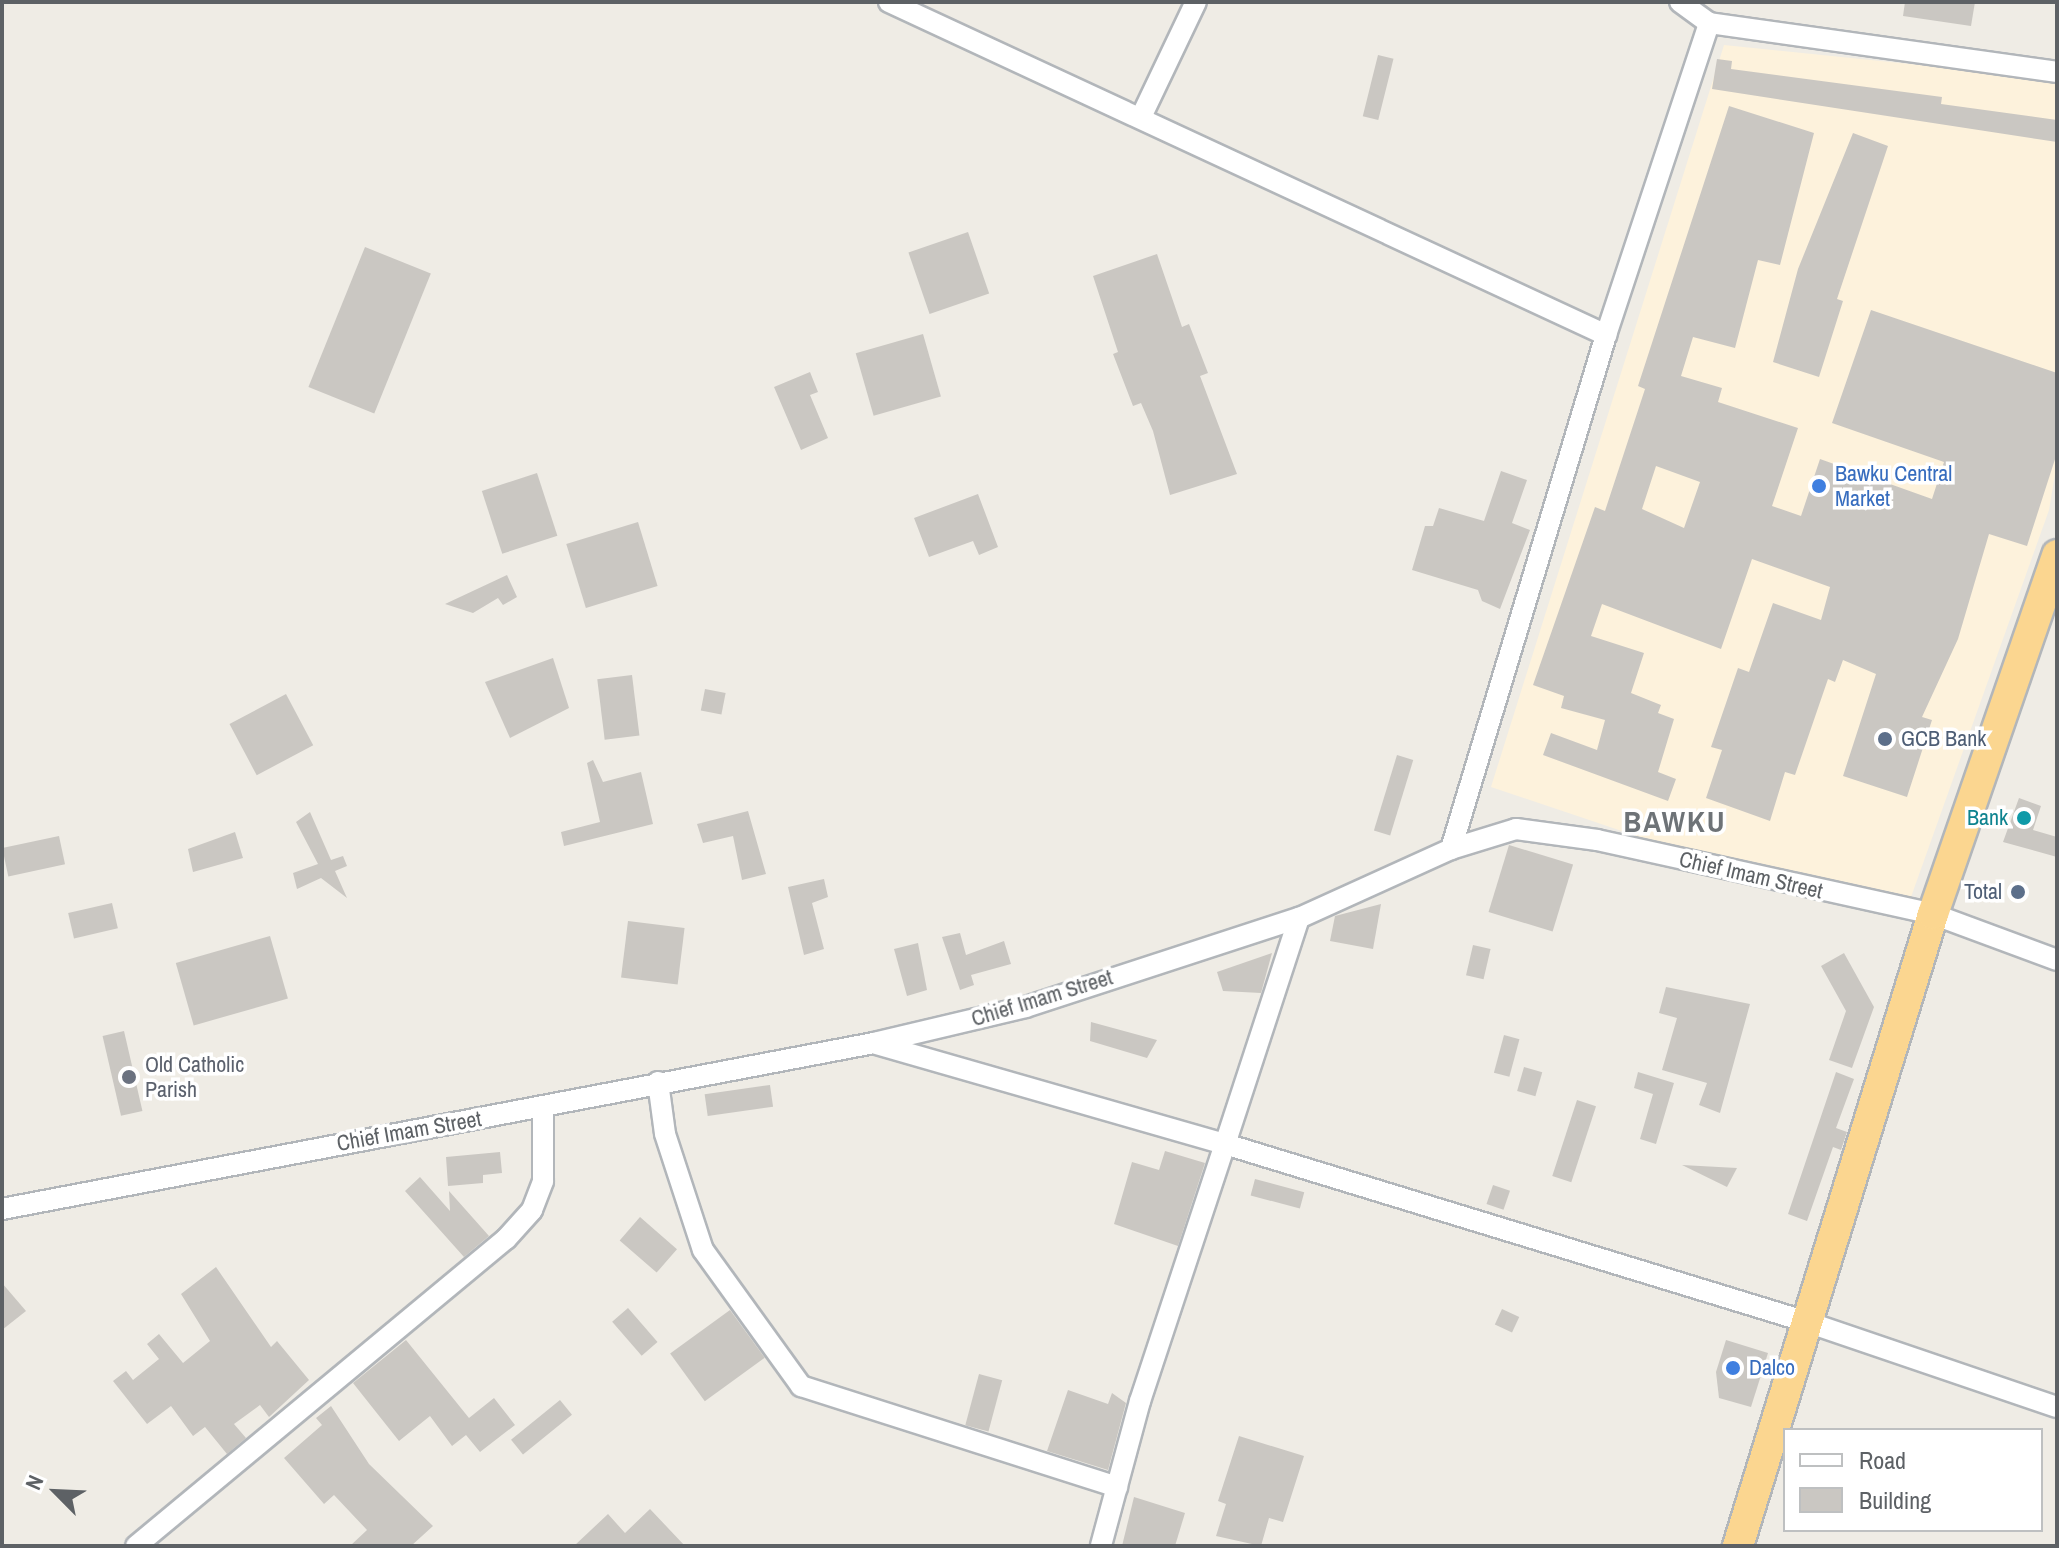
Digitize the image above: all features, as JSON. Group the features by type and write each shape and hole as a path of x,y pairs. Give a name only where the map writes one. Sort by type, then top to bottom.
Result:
{"highway":[{"path":"1738,1546 1804,1321 1933,914 2056,563"}],"street":[{"path":"889,2 1142,115 1493,287 1606,335"},
{"path":"1142,115 1196,2"},
{"path":"1680,2 1709,23 2057,72"},
{"path":"1451,849 1606,335 1709,23"},
{"name":"Chief Imam Street","path":"2,1209 874,1043 1026,1007 1299,918 1451,849 1516,829 1597,840 1933,914 2057,960"},
{"path":"1101,1546 1225,1144 1299,918"},
{"path":"874,1043 1225,1144 1804,1321 2057,1407"},
{"path":"658,1082 665,1134 703,1250 801,1386 1117,1487"},
{"path":"136,1546 506,1239 532,1210 543,1181 543,1108"}],"shaded area":[{"name":"Bawku Central Market","path":"1724,45 2057,79 2057,462 2049,510 1911,897 1690,854 1491,787"}],"building":[{"path":"1905,2 1975,2 1971,26 1903,16"},
{"path":"1378,55 1394,59 1378,120 1363,116"},
{"path":"1717,59 1732,61 1731,69 1942,97 1941,104 2057,120 2057,142 1712,89"},
{"path":"1729,106 1814,133 1780,265 1758,260 1735,348 1693,337 1681,376 1722,388 1718,402 1798,428 1772,506 1801,516 1820,459 1932,499 1944,462 1832,423 1871,310 2057,373 2057,453 2027,546 1989,534 1958,639 1922,717 1932,720 1907,797 1843,776 1876,674 1843,660 1835,682 1828,679 1795,775 1785,772 1770,821 1706,798 1722,750 1711,747 1738,668 1749,672 1773,603 1821,620 1830,587 1752,559 1721,649 1602,604 1591,636 1644,653 1631,693 1661,705 1658,713 1674,719 1658,772 1676,779 1668,801 1543,755 1551,733 1597,750 1605,720 1561,708 1564,696 1533,685 1595,507 1605,511 1645,389 1638,386","holes":["1656,466 1700,482 1684,528 1642,509"]},
{"path":"1853,133 1888,146 1837,299 1843,301 1819,377 1773,362 1798,269"},
{"path":"968,232 989,293 930,314 908,253"},
{"path":"365,247 431,274 374,414 308,387"},
{"path":"1157,254 1182,327 1189,324 1208,373 1200,376 1237,474 1170,495 1153,431 1141,403 1133,406 1113,354 1118,352 1093,276"},
{"path":"923,334 941,396 874,416 856,353"},
{"path":"810,372 818,392 810,395 828,438 801,450 774,387"},
{"path":"1501,471 1527,480 1512,523 1530,530 1500,609 1482,601 1478,590 1412,570 1425,526 1433,526 1439,508 1484,521"},
{"path":"537,473 557,536 502,554 482,491"},
{"path":"978,494 998,547 979,555 973,541 929,557 914,518"},
{"path":"638,522 658,586 586,608 566,544"},
{"path":"507,575 517,597 503,605 498,598 473,613 445,604"},
{"path":"553,658 569,708 510,738 485,682"},
{"path":"632,675 639,736 605,740 597,679"},
{"path":"705,689 726,693 721,715 701,711"},
{"path":"286,694 313,745 257,775 229,724"},
{"path":"1397,755 1413,760 1390,836 1374,831"},
{"path":"593,760 603,782 641,772 653,824 564,846 561,832 600,822 587,763"},
{"name":"Bank","path":"2019,798 2041,806 2033,830 2057,837 2057,857 2003,842"},
{"path":"748,811 766,874 742,880 733,836 703,843 697,824"},
{"path":"310,812 331,860 343,856 347,866 335,871 347,898 321,878 297,889 293,873 318,864 296,822"},
{"path":"235,832 243,858 193,872 188,849"},
{"path":"59,836 65,864 8,876 2,848"},
{"path":"1509,845 1573,865 1553,932 1489,912"},
{"path":"824,879 828,897 812,903 824,949 804,955 788,887"},
{"path":"112,903 118,928 74,938 68,913"},
{"path":"1381,904 1373,949 1330,941 1335,916"},
{"path":"628,921 685,928 678,985 621,978"},
{"path":"960,933 966,955 1004,941 1011,964 971,975 974,985 960,990 942,937"},
{"path":"270,936 288,998 194,1025 176,963"},
{"path":"918,943 927,990 907,996 894,949"},
{"path":"1473,945 1491,949 1484,979 1466,975"},
{"path":"1272,953 1261,993 1223,991 1217,972"},
{"path":"1844,953 1874,1007 1852,1068 1829,1060 1846,1011 1821,966"},
{"path":"1666,987 1750,1004 1720,1113 1699,1105 1707,1083 1662,1070 1677,1018 1659,1013"},
{"path":"1091,1022 1157,1040 1147,1058 1090,1041"},
{"path":"124,1031 142,1111 121,1116 103,1036"},
{"path":"1504,1035 1519,1039 1509,1077 1494,1073"},
{"path":"1524,1067 1542,1072 1535,1096 1517,1091"},
{"path":"1638,1072 1674,1083 1656,1144 1640,1139 1653,1094 1634,1088"},
{"path":"1836,1072 1854,1079 1836,1128 1847,1132 1841,1150 1833,1147 1807,1221 1788,1214"},
{"path":"770,1085 773,1107 708,1116 705,1094"},
{"path":"1577,1100 1596,1106 1571,1182 1552,1176"},
{"path":"1165,1151 1205,1163 1178,1246 1114,1224 1132,1162 1159,1170"},
{"path":"500,1152 502,1173 483,1175 483,1183 448,1186 446,1157"},
{"path":"1682,1165 1737,1168 1727,1187"},
{"path":"420,1177 450,1211 449,1191 489,1236 464,1257 405,1191"},
{"path":"1255,1179 1304,1192 1300,1209 1251,1195"},
{"path":"1493,1185 1510,1191 1504,1210 1486,1204"},
{"path":"640,1217 677,1249 657,1273 620,1240"},
{"path":"216,1267 271,1347 277,1341 309,1380 269,1417 260,1405 234,1424 246,1438 227,1454 205,1427 193,1436 171,1406 147,1424 113,1381 126,1371 133,1380 159,1359 147,1344 159,1334 183,1363 210,1341 181,1294"},
{"path":"2,1283 26,1311 2,1330"},
{"path":"628,1308 658,1342 642,1356 612,1322"},
{"path":"1502,1309 1519,1317 1512,1332 1495,1324"},
{"path":"730,1310 765,1358 705,1401 670,1353"},
{"path":"406,1340 469,1418 494,1398 515,1425 480,1452 466,1435 452,1446 430,1416 399,1441 353,1383"},
{"path":"1726,1340 1768,1353 1751,1407 1719,1398 1716,1372"},
{"path":"979,1374 1002,1380 988,1431 965,1425"},
{"path":"1068,1390 1108,1404 1112,1393 1126,1403 1108,1470 1047,1451"},
{"path":"560,1400 572,1415 523,1454 511,1440"},
{"path":"331,1406 369,1464 433,1526 411,1546 350,1546 367,1530 334,1495 324,1504 284,1458 322,1425 316,1418"},
{"path":"1239,1436 1304,1456 1283,1522 1269,1518 1261,1546 1216,1536 1226,1504 1218,1501"},
{"path":"1134,1497 1185,1513 1175,1546 1122,1546"},
{"path":"650,1509 685,1546 574,1546 608,1514 625,1533"}],"place":[{"name":"Bawku Central Market","path":"1819,486"},
{"name":"GCB Bank","path":"1885,739"},
{"name":"Bank","path":"2024,818"},
{"name":"Total","path":"2018,892"},
{"name":"Old Catholic Parish","path":"129,1077"},
{"name":"Dalco","path":"1733,1368"}],"district":[{"name":"BAWKU","path":"1675,821"}]}
